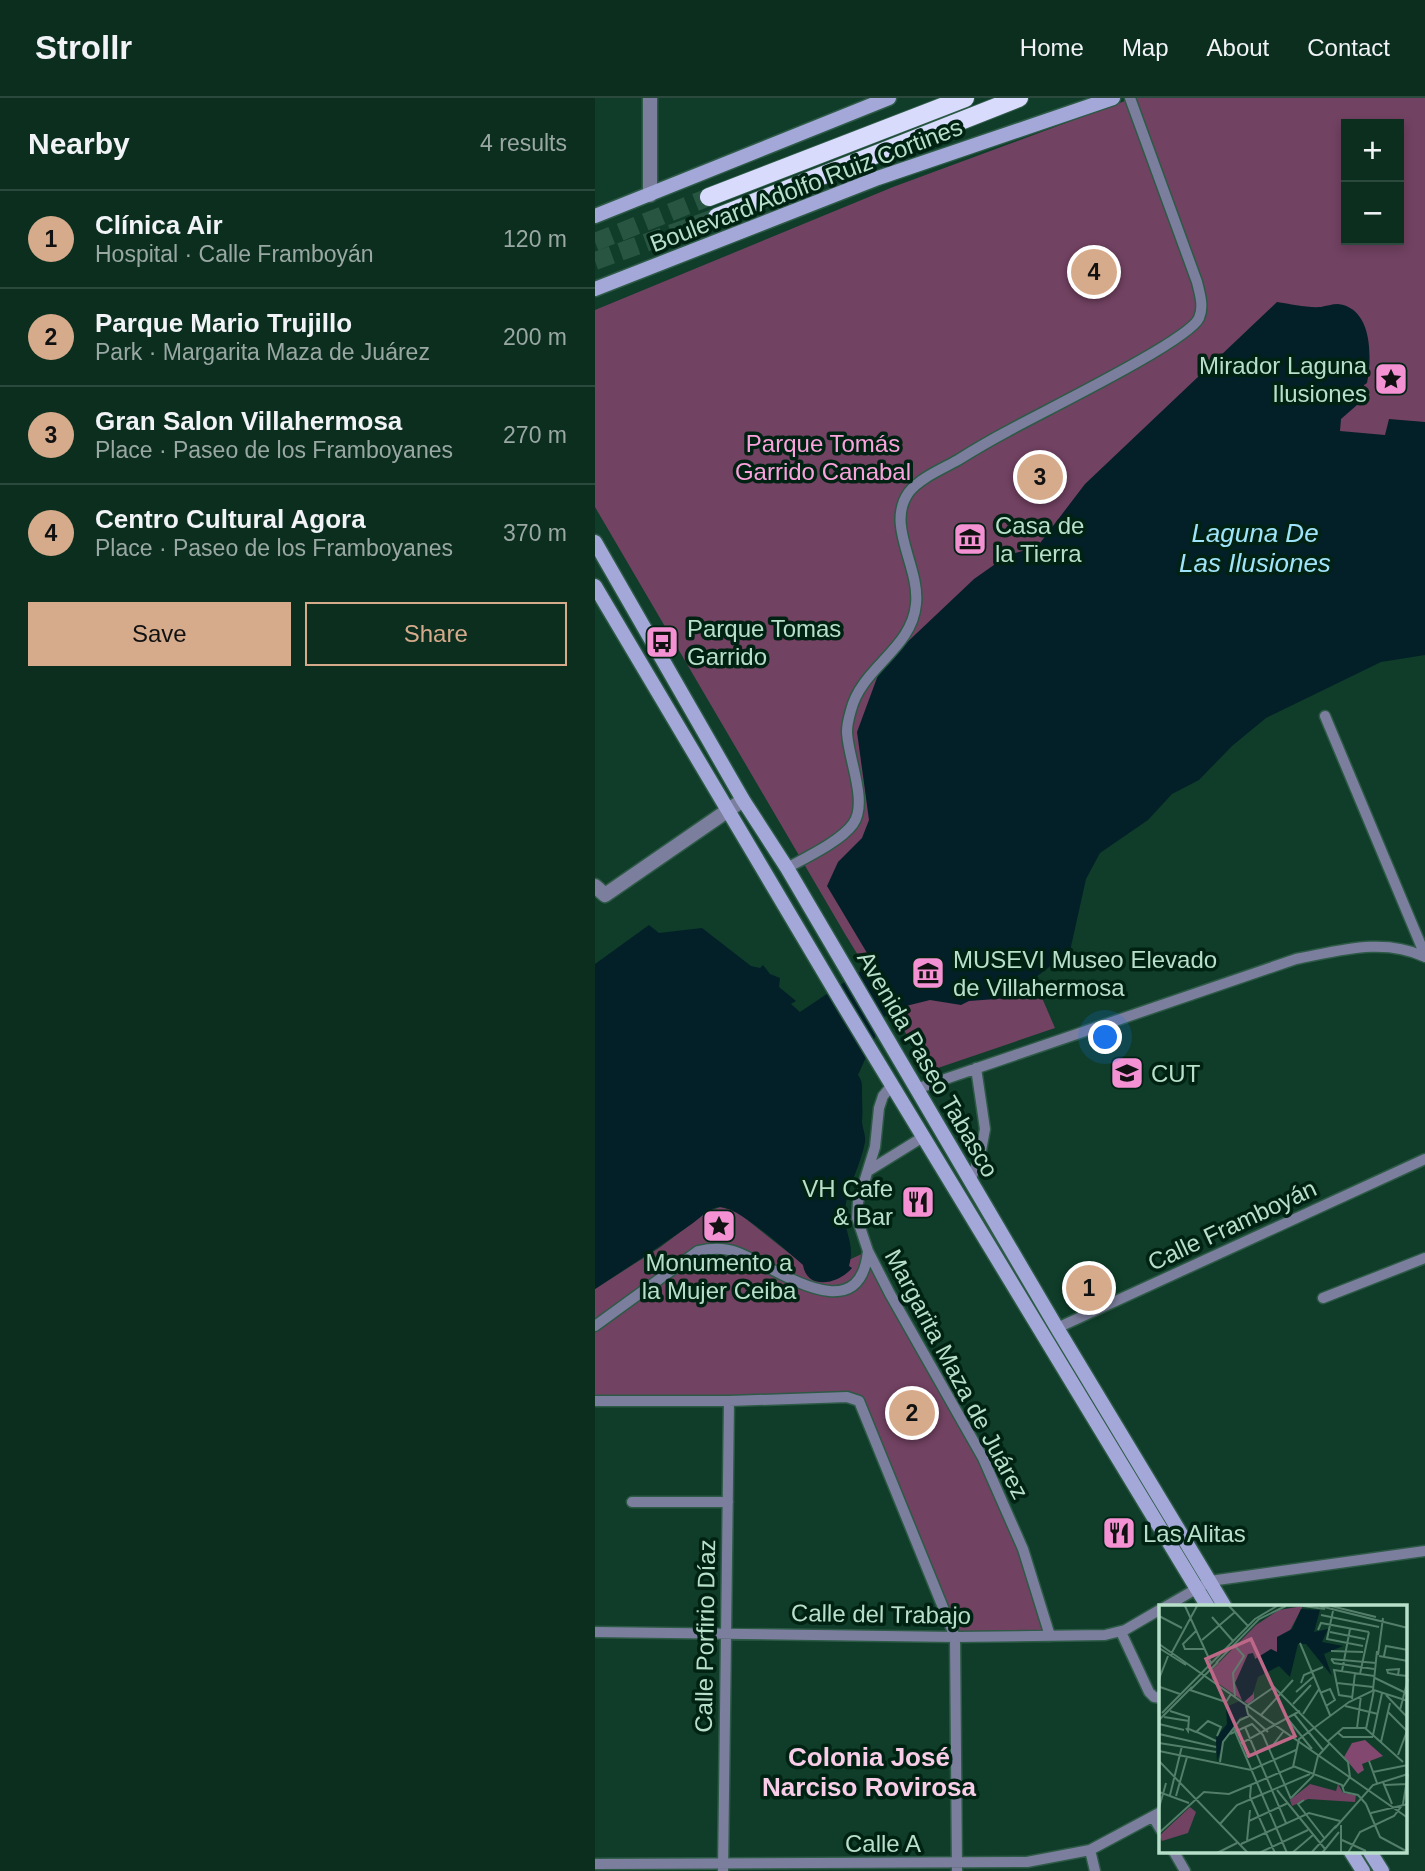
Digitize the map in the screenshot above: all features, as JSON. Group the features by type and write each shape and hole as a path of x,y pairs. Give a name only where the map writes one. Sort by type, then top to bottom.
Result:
{"highway":[{"path":"717,217 1019,98"},
{"path":"709,197 961,99"}],"main road":[{"name":"Boulevard Adolfo Ruiz Cortines","path":"595,216 889,98"},
{"name":"Boulevard Adolfo Ruiz Cortines","path":"595,289 878,178 1113,98"},
{"name":"Avenida Paseo Tabasco","path":"595,542 743,800 787,868 1057,1328 1203,1584 1207,1605"},
{"name":"Avenida Paseo Tabasco","path":"595,586 923,1137 1203,1584 1223,1605"},
{"path":"1352,1854 1363,1871"},
{"path":"1371,1854 1382,1871"}],"street":[{"path":"650,98 650,195"},
{"path":"787,868 820,851 853,825 857,816 859,800 847,732 852,705 868,677 906,635 916,608 917,581 900,532 901,512 910,491 1007,431 1185,333 1199,318 1201,303 1197,282 1150,146 1130,98"},
{"path":"1325,716 1425,956"},
{"path":"595,886 605,895 726,809 743,800"},
{"path":"916,1089 1296,959 1340,950 1381,946 1410,949 1425,956"},
{"path":"970,1181 980,1156 985,1129 976,1068"},
{"name":"Margarita Maza de Juárez","path":"892,1085 879,1108 876,1147 856,1210 868,1251 890,1294 983,1458 1023,1549 1050,1636"},
{"path":"868,1171 923,1137"},
{"name":"Calle Framboyán","path":"1057,1328 1425,1159"},
{"path":"595,1326 698,1251 716,1248 738,1253 802,1284 829,1292 851,1286 858,1279 866,1265 868,1251"},
{"path":"1323,1298 1425,1258"},
{"path":"595,1401 729,1401 847,1397 859,1401 955,1637 957,1867"},
{"name":"Calle Porfirio Díaz","path":"723,1868 729,1401"},
{"path":"632,1502 728,1502"},
{"path":"1203,1584 1425,1551"},
{"name":"Calle del Trabajo","path":"1168,1605 1203,1584"},
{"name":"Calle del Trabajo","path":"595,1632 1050,1636 1121,1632 1159,1610"},
{"path":"1121,1632 1149,1692 1159,1698"},
{"name":"Calle A","path":"595,1864 723,1868 957,1867 1027,1862 1090,1850 1157,1814"},
{"path":"1090,1850 1095,1871"},
{"path":"1175,1854 1185,1871"}],"green space":[{"name":"Parque Tomás Garrido Canabal","path":"1133,98 1425,98 1425,432 1378,441 1340,438 1326,306 1307,314 1030,970 1055,1028 929,1071 845,934 595,507 595,310 893,187"},
{"path":"720,1207 736,1211 804,1265 851,1259 868,1251 983,1458 1023,1549 1050,1636 955,1637 859,1401 595,1401 595,1289 659,1248 707,1212"}],"water":[{"name":"Laguna De Las Ilusiones","path":"1277,302 1316,307 1338,304 1349,308 1364,324 1369,348 1365,398 1341,419 1340,431 1385,435 1389,419 1425,422 1425,655 1381,662 1266,718 1232,746 1199,780 1172,794 1148,820 1100,853 1086,879 1070,951 1009,998 969,1001 961,1005 930,1000 894,1009 884,1017 858,1075 862,1084 865,1142 845,1209 851,1250 849,1266 852,1268 846,1274 832,1281 817,1282 811,1279 803,1265 763,1231 739,1214 716,1207 595,1289 595,964 649,925 659,933 702,928 751,966 760,968 763,965 770,974 780,978 779,987 796,1001 791,1004 800,1012 873,963 827,886 838,862 862,838 869,820 857,732 881,667 974,579 1008,555 1037,547 1085,484"}],"tunnel":[{"path":"595,242 709,197"},
{"path":"595,261 717,217"}],"place":[{"name":"Centro Cultural Agora","path":"1094,272"},
{"name":"Mirador Laguna Ilusiones","path":"1391,379"},
{"name":"Gran Salon Villahermosa","path":"1040,477"},
{"name":"Casa de la Tierra","path":"970,539"},
{"name":"Parque Tomas Garrido","path":"662,642"},
{"name":"MUSEVI Museo Elevado de Villahermosa","path":"928,973"},
{"name":"CUT","path":"1127,1073"},
{"name":"VH Cafe & Bar","path":"918,1202"},
{"name":"Monumento a la Mujer Ceiba","path":"719,1226"},
{"name":"Clínica Air","path":"1089,1288"},
{"name":"Parque Mario Trujillo","path":"912,1413"},
{"name":"Las Alitas","path":"1119,1533"}],"district":[{"name":"Colonia José Narciso Rovirosa","path":"869,1772"}]}
